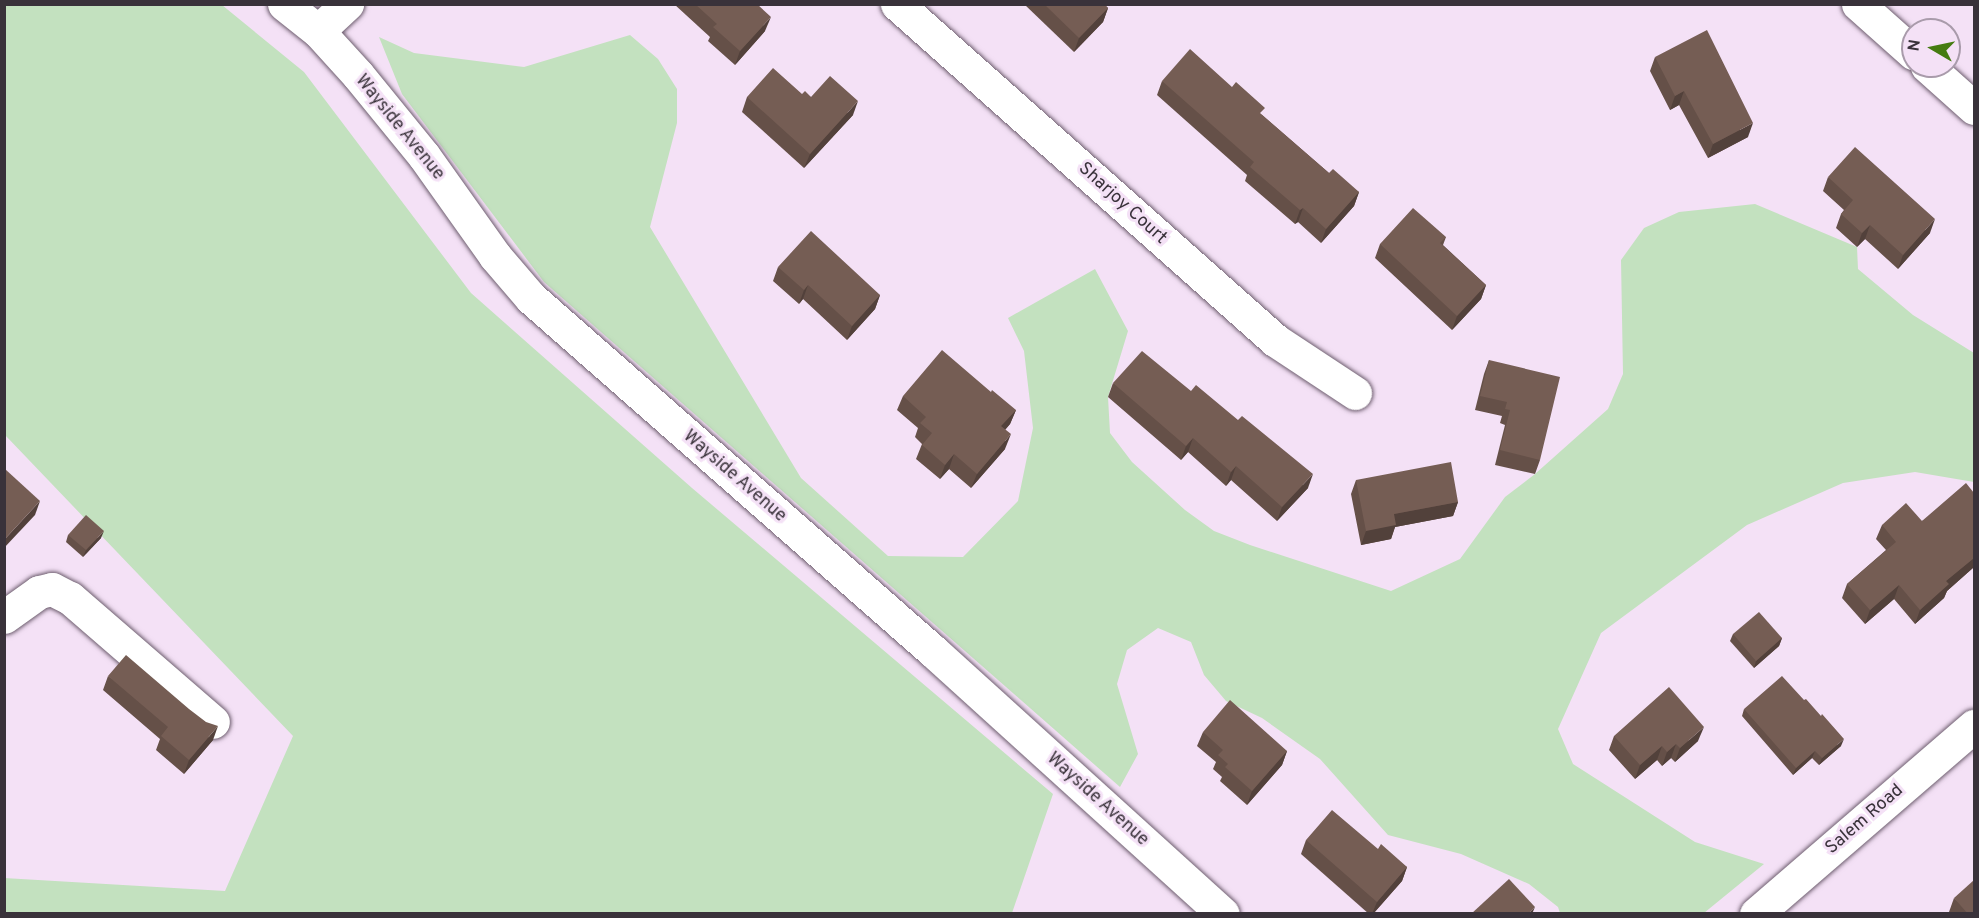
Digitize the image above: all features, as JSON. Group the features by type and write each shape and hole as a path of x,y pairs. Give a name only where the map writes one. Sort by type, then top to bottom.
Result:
{"street":[{"name":"Wayside Avenue","path":"284,4 318,31 424,156 495,256 531,298 933,651 1223,914"},
{"path":"318,31 347,4"},
{"name":"Sharjoy Court","path":"897,4 1275,340 1355,393"},
{"path":"1858,4 1901,42"},
{"path":"1940,78 1974,108"},
{"path":"4,617 39,592 52,589 70,598 213,722"},
{"name":"Salem Road","path":"1756,914 1974,726"}],"green space":[{"path":"5,5 222,5 304,72 471,293 692,488 1053,794 1012,913 5,914 4,878 225,891 293,736 5,435"},
{"path":"630,35 658,59 677,89 677,123 650,227 801,478 888,556 963,557 1018,501 1033,428 1024,351 1008,318 1095,269 1128,331 1108,397 1110,433 1132,462 1185,510 1214,531 1391,591 1460,559 1505,497 1535,474 1608,409 1623,374 1621,260 1644,228 1679,212 1755,204 1857,247 1858,269 1913,315 1974,353 1974,482 1915,472 1843,483 1747,525 1601,633 1558,729 1573,764 1695,842 1764,864 1704,913 1560,913 1558,907 1529,884 1461,854 1388,835 1320,759 1262,718 1226,701 1204,675 1191,642 1158,628 1127,650 1117,684 1138,754 1120,787 544,282 402,94 379,37 414,53 524,67"}],"building":[{"path":"695,4 757,4 771,17 740,51 713,27 717,24"},
{"path":"1044,4 1104,4 1108,8 1079,38"},
{"path":"1707,30 1753,123 1713,144 1684,91 1675,96 1655,57"},
{"path":"1190,49 1232,87 1236,82 1265,108 1260,113 1329,173 1333,169 1359,192 1326,229 1250,167 1254,162 1162,81"},
{"path":"773,68 802,94 805,91 811,97 830,76 858,101 810,154 747,97"},
{"path":"1855,147 1935,219 1903,255 1870,225 1862,233 1841,214 1853,200 1828,177"},
{"path":"1413,208 1446,237 1440,243 1486,285 1457,316 1380,244"},
{"path":"811,231 880,295 852,326 808,285 804,290 778,267"},
{"path":"942,350 1016,410 1001,426 1011,434 977,474 954,454 945,465 922,445 932,433 920,423 926,417 903,396"},
{"path":"1142,351 1191,391 1196,385 1238,420 1242,416 1313,474 1282,507 1236,466 1231,472 1193,438 1186,446 1113,383"},
{"path":"1489,360 1560,377 1540,460 1500,450 1510,410 1505,409 1507,402 1480,396"},
{"path":"1451,462 1458,502 1394,514 1396,525 1366,531 1356,480"},
{"path":"4,470 40,501 4,540"},
{"path":"1966,483 1974,493 1974,558 1946,581 1949,584 1920,610 1899,585 1870,610 1847,584 1896,542 1882,525 1906,503 1922,521"},
{"path":"86,515 104,531 86,550 68,535"},
{"path":"1759,612 1782,638 1756,661 1733,634"},
{"path":"126,655 189,709 206,722 218,726 189,760 161,736 168,727 108,676"},
{"path":"1782,676 1804,700 1806,699 1821,716 1822,714 1844,739 1822,758 1815,751 1796,768 1744,709"},
{"path":"1669,687 1704,727 1680,748 1676,744 1667,752 1662,746 1640,765 1614,736"},
{"path":"1230,700 1287,751 1252,791 1225,767 1228,764 1218,755 1223,750 1203,732"},
{"path":"1332,810 1378,849 1381,844 1407,867 1377,902 1306,840"},
{"path":"1509,879 1535,907 1528,914 1471,914"},
{"path":"1974,880 1974,914 1968,914 1954,898"}]}
